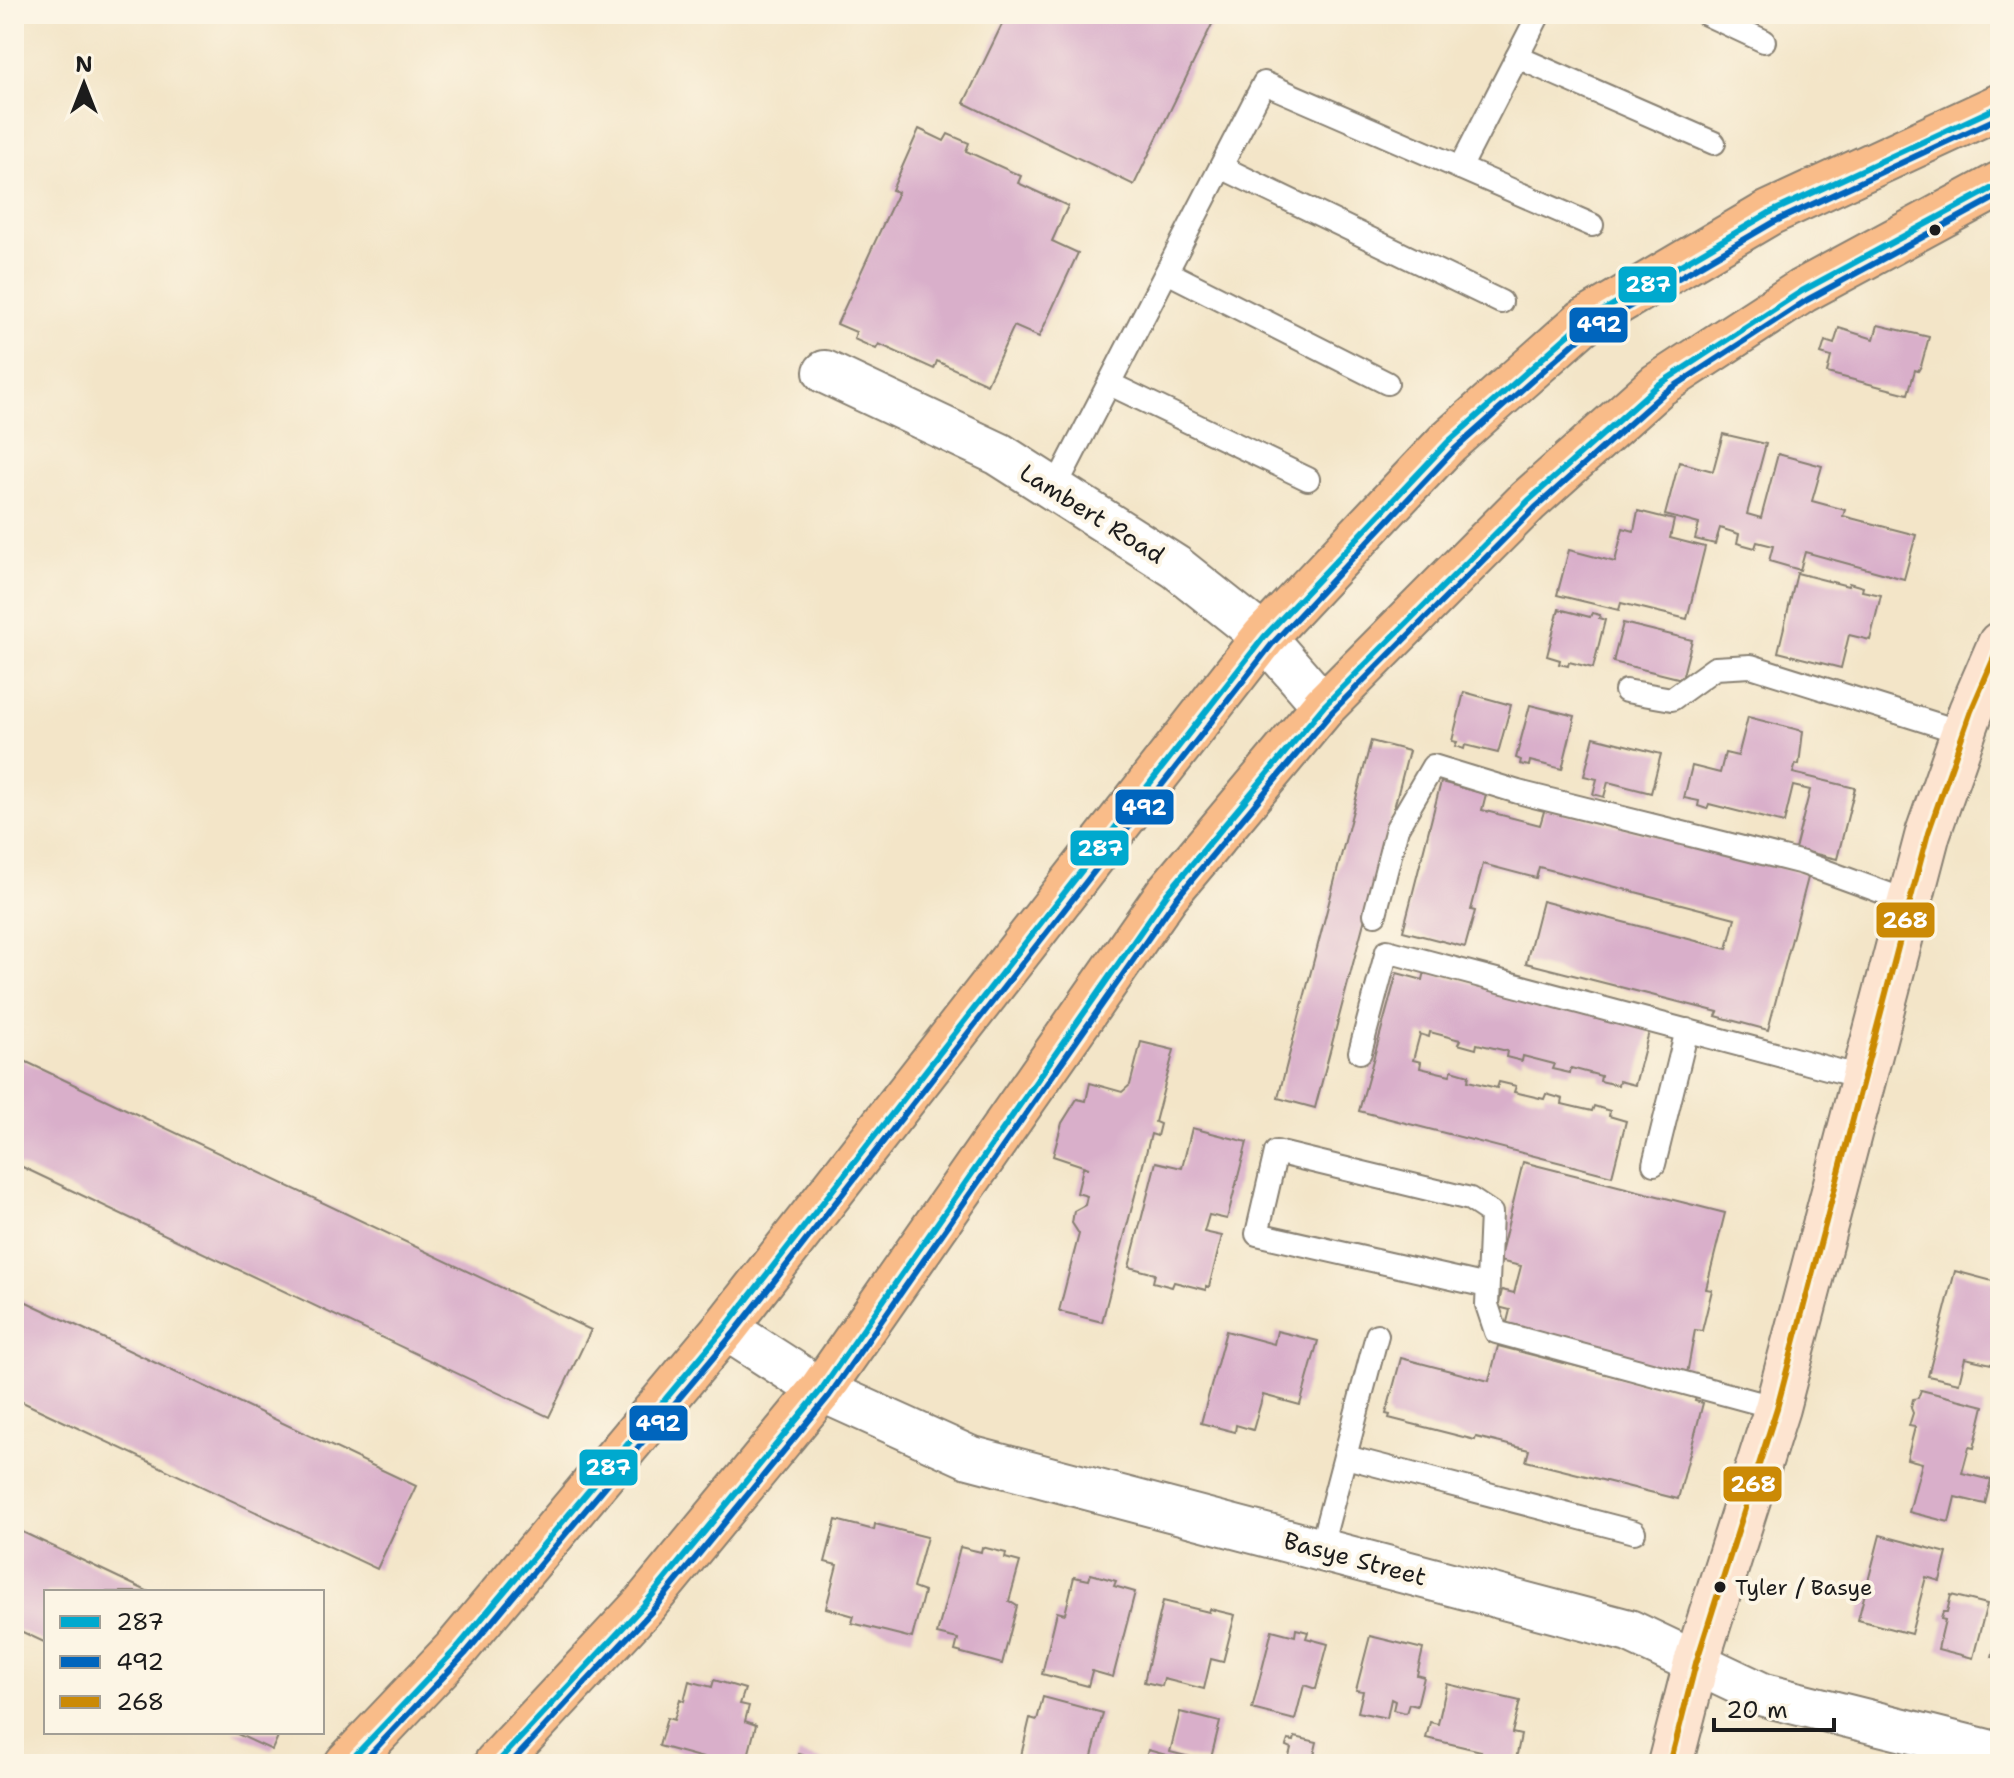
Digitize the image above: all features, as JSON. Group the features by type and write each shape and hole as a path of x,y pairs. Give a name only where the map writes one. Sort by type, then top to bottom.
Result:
{"main road":[{"path":"347,1764 457,1648 725,1328 1264,637 1448,442 1582,323 1769,213 2000,106"},
{"path":"496,1764 644,1605 821,1390 1167,894 1324,706 1528,501 1658,385 1802,291 1998,187"},
{"path":"1670,1764 1696,1663 1777,1408 1928,833 2000,644"}],"street":[{"name":"Lambert Road","path":"825,372 999,454 1176,567 1264,637 1324,706"},
{"name":"Basye Street","path":"725,1328 821,1390 969,1457 1629,1631 1764,1695 2000,1754"}],"lane":[{"path":"1460,168 1539,14"},
{"path":"1706,14 1764,41"},
{"path":"1517,57 1714,143"},
{"path":"1054,490 1264,83 1592,225"},
{"path":"1221,167 1501,302"},
{"path":"1167,272 1387,383"},
{"path":"1110,384 1308,479"},
{"path":"1626,691 1672,699 1715,668 1751,666 1964,733"},
{"path":"1375,914 1397,828 1433,766 1518,792 1803,863 1910,902"},
{"path":"1360,1052 1387,951 1865,1078"},
{"path":"1654,1164 1687,1030"},
{"path":"1487,1286 1257,1234 1276,1152 1470,1199 1491,1213 1487,1305 1496,1332 1777,1408"},
{"path":"1320,1551 1377,1335"},
{"path":"1346,1457 1634,1532"}],"building":[{"path":"1007,14 1217,14 1134,185 964,103"},
{"path":"919,129 944,141 948,134 969,143 966,151 1021,176 1018,183 1068,206 1052,241 1078,253 1039,337 1014,326 987,384 937,361 934,369 879,344 876,349 854,339 856,332 837,324 898,192 892,190"},
{"path":"1878,325 1929,337 1921,366 1918,371 1915,370 1908,394 1827,373 1831,357 1821,354 1825,341 1834,344 1839,328 1874,339"},
{"path":"1723,434 1766,444 1747,514 1761,518 1778,454 1822,466 1812,501 1845,510 1843,516 1916,535 1904,579 1805,552 1800,570 1769,561 1773,546 1757,542 1755,548 1737,543 1739,534 1720,528 1715,544 1695,539 1699,524 1665,515 1679,462 1713,471"},
{"path":"1638,511 1674,520 1670,538 1705,547 1687,619 1621,603 1619,610 1557,595 1569,550 1615,562 1623,528 1634,531"},
{"path":"1797,573 1848,586 1849,583 1863,587 1862,591 1881,595 1870,640 1849,635 1841,668 1778,652"},
{"path":"1559,609 1590,617 1592,613 1605,620 1593,668 1569,662 1568,666 1559,664 1560,660 1547,656"},
{"path":"1623,623 1692,640 1682,679 1613,662"},
{"path":"1464,692 1511,705 1498,753 1465,745 1464,749 1455,746 1457,742 1452,741"},
{"path":"1530,705 1575,716 1562,769 1530,761 1529,766 1520,764 1521,760 1516,758"},
{"path":"1748,717 1803,731 1799,765 1796,764 1793,773 1855,788 1837,859 1795,849 1810,790 1793,786 1784,823 1709,804 1707,809 1698,806 1699,801 1684,798 1692,766 1720,773 1725,753 1738,756"},
{"path":"1594,737 1661,754 1651,793 1608,782 1604,797 1593,794 1597,779 1584,776"},
{"path":"1371,741 1409,751 1315,1108 1278,1098"},
{"path":"1441,782 1486,794 1482,810 1540,825 1545,808 1809,874 1768,1030 1716,1016 1718,1012 1526,963 1542,901 1727,949 1735,918 1539,867 1536,878 1483,864 1465,947 1403,931"},
{"path":"1425,971 1650,1028 1635,1085 1600,1081 1601,1076 1571,1068 1570,1073 1552,1069 1554,1064 1523,1056 1522,1061 1506,1057 1507,1051 1477,1044 1476,1049 1458,1044 1460,1040 1430,1032 1429,1037 1420,1034 1413,1060 1421,1062 1420,1068 1450,1075 1452,1070 1469,1075 1468,1081 1497,1088 1499,1082 1516,1086 1514,1092 1544,1099 1546,1094 1563,1099 1562,1104 1592,1111 1594,1106 1610,1111 1609,1116 1626,1121 1612,1176 1359,1111 1397,973 1423,980"},
{"path":"1141,1042 1174,1050 1155,1122 1160,1124 1157,1136 1151,1134 1102,1322 1059,1311 1079,1234 1072,1223 1074,1211 1085,1205 1087,1196 1077,1193 1083,1168 1089,1168 1053,1156 1062,1123 1077,1099 1086,1101 1090,1083 1122,1092 1130,1085"},
{"path":"14,1056 591,1330 549,1417 14,1163"},
{"path":"1192,1128 1247,1142 1227,1219 1209,1215 1204,1232 1222,1236 1206,1290 1174,1282 1172,1287 1153,1282 1155,1274 1129,1267 1156,1162 1182,1168"},
{"path":"1523,1162 1725,1213 1706,1289 1712,1290 1702,1331 1695,1330 1687,1374 1506,1326 1510,1310 1498,1307 1502,1290 1514,1293 1521,1266 1499,1261"},
{"path":"1955,1271 2000,1283 2000,1366 1965,1358 1959,1383 1928,1376"},
{"path":"14,1296 416,1486 377,1569 14,1398"},
{"path":"1226,1331 1274,1344 1277,1331 1318,1341 1300,1405 1263,1395 1253,1430 1236,1425 1235,1432 1201,1423"},
{"path":"1498,1346 1696,1397 1695,1401 1703,1403 1678,1499 1526,1461 1529,1450 1476,1437 1475,1440 1389,1418 1390,1415 1386,1414 1401,1358 1489,1381"},
{"path":"1921,1390 1984,1406 1974,1448 1969,1447 1962,1473 1991,1480 1985,1504 1955,1497 1949,1522 1909,1512 1922,1463 1907,1459 1915,1427 1909,1426 1913,1399 1918,1398"},
{"path":"836,1520 874,1530 875,1524 927,1537 913,1588 924,1592 912,1638 852,1623 854,1616 826,1608 837,1565 825,1562"},
{"path":"14,1528 145,1590 44,1590 44,1642 14,1628"},
{"path":"1880,1535 1947,1553 1940,1581 1926,1577 1911,1634 1858,1620"},
{"path":"960,1547 981,1552 982,1547 1006,1553 1005,1558 1020,1562 1009,1601 1017,1606 1002,1664 955,1651 958,1639 937,1634"},
{"path":"1091,1574 1116,1581 1114,1586 1135,1592 1113,1677 1092,1671 1088,1686 1042,1674 1057,1612 1065,1614 1074,1577 1089,1580"},
{"path":"1951,1595 1987,1604 1973,1658 1938,1649 1945,1620 1941,1619 1943,1612 1947,1612"},
{"path":"1163,1601 1235,1615 1223,1662 1211,1659 1204,1689 1164,1679 1162,1686 1144,1682"},
{"path":"1999,1602 2000,1658 1992,1657 1999,1629 1993,1628"},
{"path":"1296,1629 1308,1632 1306,1638 1328,1644 1316,1689 1304,1685 1295,1720 1252,1709 1272,1630 1295,1636"},
{"path":"1370,1636 1423,1649 1417,1675 1424,1677 1417,1706 1409,1704 1406,1713 1393,1710 1395,1701 1391,1699 1387,1718 1358,1712 1363,1691 1356,1690"},
{"path":"714,1680 745,1689 740,1704 749,1706 745,1721 756,1725 746,1764 725,1764 659,1746 667,1718 674,1720 680,1699 684,1701 689,1681 712,1687"},
{"path":"1447,1684 1520,1701 1512,1733 1521,1735 1515,1764 1479,1756 1481,1751 1426,1738 1430,1722 1438,1724"},
{"path":"1043,1697 1103,1713 1090,1764 1019,1764 1030,1718 1037,1720"},
{"path":"1180,1712 1220,1722 1210,1762 1170,1752"},
{"path":"237,1734 279,1734 272,1750"},
{"path":"1295,1737 1317,1742 1312,1764 1287,1764 1291,1748 1286,1746 1288,1740 1294,1741"},
{"path":"1148,1750 1184,1760 1183,1764 1144,1764"},
{"path":"799,1754 832,1763 832,1764 796,1764"}],"transit line":[{"name":"287","path":"347,1764 457,1648 725,1328 1264,637 1448,442 1582,323 1769,213 2000,106"},
{"name":"492","path":"361,1764 465,1654 733,1334 1272,644 1455,449 1588,331 1774,222 2000,117"},
{"name":"287","path":"496,1764 644,1605 821,1390 1167,894 1324,706 1528,501 1658,385 1802,291 2000,184"},
{"name":"492","path":"510,1764 652,1611 829,1396 1175,900 1331,713 1535,508 1664,393 1807,300 2000,195"},
{"name":"268","path":"1670,1764 1696,1663 1777,1408 1928,833 1971,711 2000,644"}],"place":[{"name":"Tyler / Basye","path":"1720,1587"}]}
